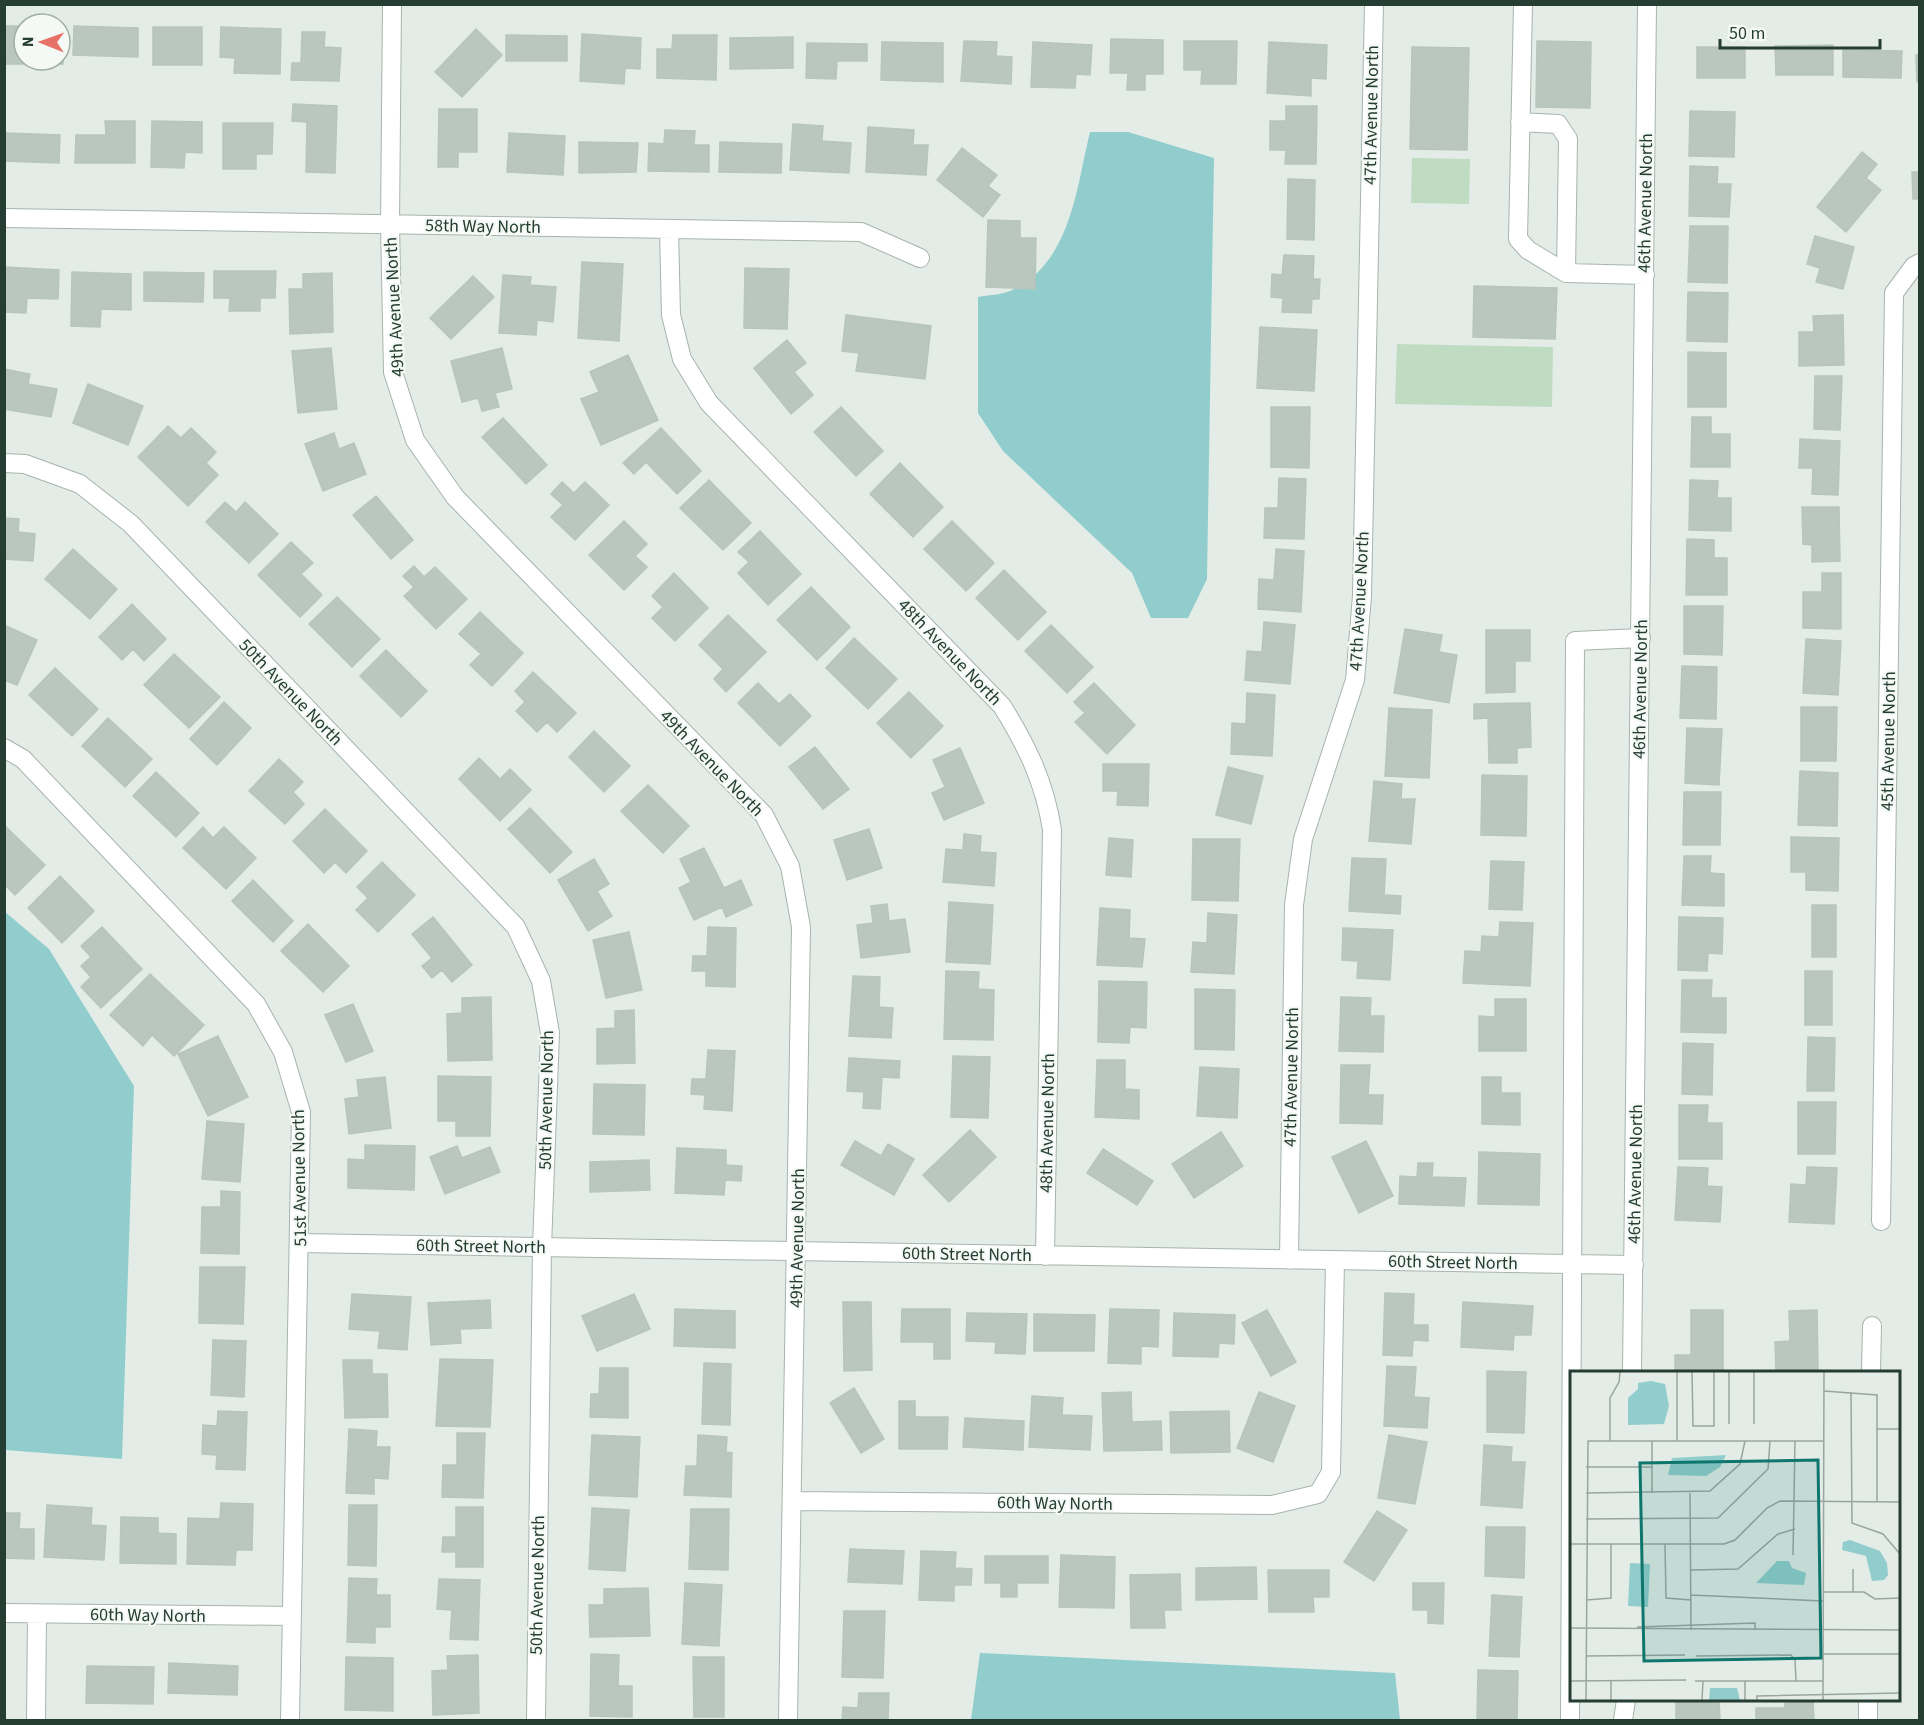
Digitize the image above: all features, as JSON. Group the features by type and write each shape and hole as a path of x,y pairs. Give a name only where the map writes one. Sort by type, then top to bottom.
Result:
{"street":[{"name":"49th Avenue North","path":"392,4 390,224 393,372 415,440 455,497 764,815 790,866 801,927 788,1720"},
{"name":"47th Avenue North","path":"1289,1260 1294,905 1303,839 1355,680 1362,596 1374,4"},
{"path":"1523,4 1518,238 1528,250 1566,273 1645,275"},
{"name":"46th Avenue North","path":"1632,1371 1647,4"},
{"path":"1520,122 1558,124 1568,140 1566,273"},
{"name":"58th Way North","path":"4,218 669,230 861,231 920,258"},
{"name":"48th Avenue North","path":"669,230 670,315 682,359 709,403 1002,706 1028,748 1047,797 1052,831 1045,1256"},
{"name":"45th Avenue North","path":"1881,1221 1894,293 1917,264"},
{"name":"50th Avenue North","path":"4,463 25,464 80,484 131,524 516,927 541,981 550,1033 542,1247 536,1720"},
{"path":"1571,1371 1575,641 1641,638"},
{"name":"51st Avenue North","path":"4,748 23,759 256,1004 283,1052 301,1112 290,1720"},
{"name":"60th Street North","path":"300,1244 1634,1265"},
{"name":"60th Way North","path":"792,1501 1272,1505 1318,1494 1331,1472 1335,1260"},
{"path":"1871,1371 1872,1326"},
{"name":"60th Way North","path":"4,1613 292,1616"},
{"path":"36,1720 37,1614"},
{"path":"1570,1701 1570,1720"},
{"path":"1623,1720 1626,1701"},
{"path":"1868,1701 1868,1720"}],"green space":[{"path":"1412,158 1470,159 1469,204 1411,203"},
{"path":"1397,344 1553,347 1552,407 1395,404"}],"water":[{"path":"1090,132 1128,132 1214,158 1207,579 1188,618 1151,618 1132,573 1003,451 978,413 978,297 1010,291 1030,279 1046,263 1068,223"},
{"path":"4,911 49,949 134,1086 122,1459 5,1450"},
{"path":"980,1653 1395,1673 1400,1720 971,1720"}],"building":[{"path":"4,26 12,26 12,64 4,64"},
{"path":"74,26 138,28 138,57 73,55"},
{"path":"153,27 202,27 202,65 153,65"},
{"path":"221,27 281,29 280,74 234,73 235,58 220,57"},
{"path":"476,29 502,55 462,97 435,72"},
{"path":"302,32 325,32 324,47 341,48 339,81 291,80 292,63 301,63"},
{"path":"582,34 641,38 640,69 625,68 624,84 580,81"},
{"path":"506,35 567,36 567,61 506,61"},
{"path":"673,35 717,35 716,80 657,78 657,49 672,49"},
{"path":"793,37 793,68 730,69 730,38"},
{"path":"1111,39 1163,40 1163,74 1145,74 1145,90 1127,90 1128,73 1110,73"},
{"path":"964,41 997,42 996,56 1012,57 1011,84 961,81"},
{"path":"1184,41 1237,41 1236,84 1201,84 1202,70 1184,70"},
{"path":"1537,41 1591,42 1590,108 1536,107"},
{"path":"882,42 943,43 943,82 881,80"},
{"path":"1033,42 1092,45 1090,75 1076,74 1075,88 1031,87"},
{"path":"1269,42 1327,45 1326,79 1311,78 1311,96 1267,93"},
{"path":"807,43 867,44 867,61 837,61 836,79 806,78"},
{"path":"1833,45 1833,75 1776,75 1775,46"},
{"path":"1412,47 1469,48 1467,150 1410,149"},
{"path":"1697,47 1745,47 1745,78 1697,78"},
{"path":"1843,50 1902,51 1901,78 1843,77"},
{"path":"1916,55 1920,55 1920,82 1917,82"},
{"path":"293,104 337,106 335,173 306,172 307,122 292,121"},
{"path":"1286,106 1317,106 1316,164 1285,164 1286,150 1270,150 1270,121 1286,121"},
{"path":"439,109 477,109 477,152 458,152 458,167 438,167"},
{"path":"1690,111 1735,112 1734,157 1689,156"},
{"path":"105,121 135,121 135,163 75,163 76,135 106,135"},
{"path":"152,121 202,122 202,153 185,152 184,168 151,167"},
{"path":"223,123 273,123 272,154 256,154 256,169 223,169"},
{"path":"793,124 823,126 822,141 851,143 849,173 790,170"},
{"path":"868,127 914,130 913,145 928,145 926,175 866,172"},
{"path":"665,130 695,131 694,145 709,145 709,172 648,171 649,143 664,144"},
{"path":"4,133 60,135 59,163 4,161"},
{"path":"509,133 565,136 563,175 507,172"},
{"path":"579,142 638,143 636,172 579,173"},
{"path":"720,142 782,144 781,173 719,172"},
{"path":"962,148 997,175 988,186 1000,195 983,217 937,180"},
{"path":"1862,152 1877,164 1866,178 1881,190 1846,232 1817,207"},
{"path":"1690,166 1718,167 1717,184 1731,184 1729,217 1689,216"},
{"path":"1912,172 1920,172 1920,199 1913,199"},
{"path":"1288,179 1315,180 1314,240 1287,239"},
{"path":"988,220 1020,221 1020,238 1036,238 1035,289 986,287"},
{"path":"1690,226 1728,226 1727,283 1688,282"},
{"path":"1815,236 1854,247 1843,289 1816,282 1820,268 1807,264"},
{"path":"1284,255 1314,256 1313,279 1320,279 1319,299 1312,299 1311,313 1282,312 1283,298 1271,297 1272,274 1282,275"},
{"path":"582,262 623,264 619,341 578,338"},
{"path":"4,267 59,270 58,299 27,298 26,313 4,312"},
{"path":"745,268 789,269 787,329 744,328"},
{"path":"214,271 276,271 275,298 260,298 260,311 229,311 230,298 214,298"},
{"path":"72,272 131,274 131,310 101,309 100,327 71,326"},
{"path":"144,272 204,273 203,302 144,301"},
{"path":"332,273 333,332 290,334 289,289 303,289 303,274"},
{"path":"503,275 531,277 530,285 556,287 553,322 537,320 536,335 499,333"},
{"path":"473,276 494,297 451,339 430,318"},
{"path":"1474,286 1557,288 1555,339 1473,337"},
{"path":"1688,292 1728,293 1727,342 1687,341"},
{"path":"846,315 931,326 925,379 856,371 859,353 842,351"},
{"path":"1843,315 1844,365 1799,366 1799,332 1814,332 1813,316"},
{"path":"1260,327 1317,330 1314,391 1257,388"},
{"path":"787,340 806,363 794,372 813,395 791,414 754,368"},
{"path":"331,348 337,409 298,413 292,351"},
{"path":"502,348 512,389 495,393 499,407 482,411 478,398 462,402 451,361"},
{"path":"1688,352 1726,353 1726,407 1688,407"},
{"path":"628,355 658,420 601,445 581,399 599,392 590,372"},
{"path":"4,369 30,374 28,384 57,389 51,417 4,409"},
{"path":"1815,376 1842,376 1840,430 1814,429"},
{"path":"88,384 143,406 128,445 73,423"},
{"path":"841,407 883,451 856,476 814,432"},
{"path":"1271,407 1310,407 1309,468 1271,467"},
{"path":"1692,417 1711,417 1711,434 1730,434 1730,467 1691,467"},
{"path":"503,418 547,465 526,484 482,437"},
{"path":"168,426 181,438 191,428 216,452 206,463 218,475 188,506 138,457"},
{"path":"661,428 701,471 677,494 646,462 634,474 623,463"},
{"path":"334,433 339,449 354,443 366,474 323,491 305,444"},
{"path":"1800,439 1840,441 1838,495 1812,494 1813,468 1799,468"},
{"path":"900,463 943,507 913,537 870,494"},
{"path":"1279,478 1306,479 1304,539 1264,538 1265,508 1278,508"},
{"path":"709,480 751,523 723,550 680,508"},
{"path":"1690,480 1718,481 1717,498 1731,498 1731,531 1689,530"},
{"path":"562,482 574,493 585,482 609,505 575,540 551,517 563,505 551,494"},
{"path":"376,496 413,540 391,559 353,515"},
{"path":"225,502 236,512 245,502 278,534 249,563 206,522"},
{"path":"1802,507 1839,507 1840,561 1812,562 1812,545 1803,544"},
{"path":"4,518 19,519 18,532 35,534 33,561 4,559"},
{"path":"624,521 647,544 635,556 647,567 624,590 589,555"},
{"path":"952,521 994,563 966,591 924,549"},
{"path":"760,531 801,574 768,605 738,573 749,562 738,552"},
{"path":"1687,539 1714,540 1714,558 1727,558 1727,595 1686,595"},
{"path":"291,542 313,563 301,574 322,595 300,617 258,575"},
{"path":"73,549 117,589 90,619 45,579"},
{"path":"1276,549 1304,551 1301,612 1258,609 1259,579 1274,580"},
{"path":"414,566 424,577 435,567 467,599 436,629 404,596 414,587 403,576"},
{"path":"1004,570 1046,612 1018,640 976,598"},
{"path":"674,573 708,608 675,641 652,618 663,607 652,596"},
{"path":"1822,573 1841,573 1841,629 1803,628 1803,592 1822,592"},
{"path":"811,587 850,627 817,660 777,620"},
{"path":"337,597 380,639 352,667 309,624"},
{"path":"132,604 166,639 144,661 133,649 122,660 99,637"},
{"path":"1684,606 1723,606 1722,655 1684,654"},
{"path":"480,612 523,653 492,686 470,665 481,654 459,634"},
{"path":"728,615 766,652 726,692 714,679 723,669 699,645"},
{"path":"1264,622 1295,625 1290,684 1245,680 1247,651 1262,652"},
{"path":"4,625 37,640 17,685 4,680"},
{"path":"1051,625 1093,667 1067,693 1025,651"},
{"path":"1405,629 1442,635 1439,652 1457,655 1449,703 1394,693"},
{"path":"1486,630 1530,630 1530,661 1515,661 1515,692 1486,693"},
{"path":"854,638 897,679 868,709 826,668"},
{"path":"1806,639 1841,641 1838,695 1803,693"},
{"path":"386,650 427,691 401,717 360,676"},
{"path":"174,654 220,697 189,728 144,685"},
{"path":"1682,666 1717,667 1716,719 1680,718"},
{"path":"55,668 98,709 72,736 29,695"},
{"path":"533,672 576,713 557,732 547,722 537,732 516,711 525,702 515,691"},
{"path":"758,683 779,704 790,694 811,716 780,746 738,703"},
{"path":"1094,683 1135,725 1107,754 1075,722 1085,713 1074,702"},
{"path":"909,692 943,726 911,758 877,723"},
{"path":"1247,693 1275,695 1272,756 1231,754 1232,723 1246,724"},
{"path":"224,702 251,728 217,765 190,739"},
{"path":"1530,703 1531,747 1517,748 1517,763 1489,763 1488,718 1474,719 1474,704"},
{"path":"1801,707 1837,707 1836,761 1801,761"},
{"path":"1389,708 1432,710 1429,778 1385,776"},
{"path":"108,718 152,759 125,787 82,746"},
{"path":"1687,728 1722,729 1719,785 1685,783"},
{"path":"594,731 630,766 604,792 569,757"},
{"path":"815,747 849,789 823,809 789,767"},
{"path":"960,748 984,803 944,820 932,793 945,787 933,760"},
{"path":"479,758 500,779 510,769 531,790 500,821 459,779"},
{"path":"279,759 303,782 293,792 304,804 285,824 249,791"},
{"path":"1103,764 1149,764 1148,806 1117,805 1118,791 1103,791"},
{"path":"1228,767 1263,776 1251,824 1216,815"},
{"path":"1800,771 1838,773 1837,826 1798,825"},
{"path":"156,772 199,813 176,837 133,796"},
{"path":"1482,775 1527,776 1526,836 1481,835"},
{"path":"1374,781 1402,784 1401,799 1415,799 1411,844 1369,841"},
{"path":"648,785 689,826 663,853 621,811"},
{"path":"1684,792 1721,792 1720,845 1683,845"},
{"path":"530,808 572,852 550,873 508,829"},
{"path":"325,809 367,851 346,873 335,862 324,873 293,841"},
{"path":"4,825 45,865 15,895 4,884"},
{"path":"203,827 213,838 224,827 256,858 226,889 183,848"},
{"path":"869,829 882,868 847,880 834,840"},
{"path":"964,834 981,836 980,852 996,853 994,886 943,882 946,849 963,850"},
{"path":"1791,837 1839,838 1838,891 1806,890 1806,872 1791,872"},
{"path":"1109,838 1133,840 1131,877 1106,875"},
{"path":"1193,839 1240,839 1238,901 1192,900"},
{"path":"704,848 724,888 741,880 752,905 726,917 722,907 694,920 679,888 691,882 680,859"},
{"path":"1684,856 1711,856 1710,873 1724,874 1724,906 1682,905"},
{"path":"1352,858 1386,859 1384,895 1401,896 1400,914 1349,911"},
{"path":"594,859 609,884 597,891 612,916 588,931 558,880"},
{"path":"1491,861 1524,862 1522,910 1489,909"},
{"path":"382,862 415,895 378,932 356,910 368,898 357,887"},
{"path":"60,876 94,911 62,943 28,908"},
{"path":"253,880 293,921 273,942 232,901"},
{"path":"949,902 993,905 990,964 946,962"},
{"path":"887,904 889,921 905,919 910,952 861,958 857,925 873,923 871,906"},
{"path":"1812,905 1836,905 1836,957 1812,957"},
{"path":"1100,908 1130,910 1129,938 1145,939 1142,967 1097,965"},
{"path":"1208,913 1237,915 1234,974 1191,972 1193,942 1207,943"},
{"path":"433,917 472,965 452,982 442,970 432,978 422,966 432,958 412,934"},
{"path":"1679,917 1723,918 1722,954 1708,953 1707,971 1678,970"},
{"path":"1500,922 1533,923 1530,986 1463,983 1465,951 1481,952 1482,936 1499,937"},
{"path":"308,924 349,966 323,992 281,951"},
{"path":"102,927 142,969 101,1008 81,987 91,977 81,966 91,957 81,946"},
{"path":"708,927 736,928 735,987 706,986 706,971 692,971 693,956 707,956"},
{"path":"1343,928 1393,930 1390,980 1357,978 1358,961 1342,960"},
{"path":"629,932 642,990 606,998 593,940"},
{"path":"946,971 979,972 978,989 994,990 993,1040 944,1039"},
{"path":"1805,971 1832,971 1832,1025 1805,1025"},
{"path":"150,974 204,1025 174,1056 152,1035 143,1046 110,1015"},
{"path":"853,976 880,977 879,1007 893,1008 891,1038 849,1036"},
{"path":"1682,980 1712,980 1711,998 1726,998 1726,1033 1681,1032"},
{"path":"1099,981 1147,982 1146,1028 1130,1027 1129,1043 1098,1042"},
{"path":"1195,989 1235,990 1234,1050 1195,1049"},
{"path":"491,997 492,1060 448,1061 447,1014 462,1013 462,998"},
{"path":"1341,997 1371,998 1370,1016 1384,1016 1383,1052 1339,1051"},
{"path":"1495,999 1526,999 1526,1051 1479,1051 1479,1016 1495,1017"},
{"path":"353,1004 373,1051 346,1062 325,1015"},
{"path":"634,1010 635,1063 597,1064 597,1029 615,1028 615,1011"},
{"path":"218,1036 248,1097 208,1116 178,1054"},
{"path":"1808,1037 1835,1038 1834,1091 1807,1091"},
{"path":"1683,1043 1713,1044 1712,1095 1682,1094"},
{"path":"708,1050 735,1051 732,1111 704,1109 705,1095 691,1094 692,1079 706,1079"},
{"path":"953,1056 990,1057 988,1118 951,1117"},
{"path":"849,1058 900,1061 899,1078 882,1077 880,1109 863,1108 864,1092 847,1091"},
{"path":"1097,1060 1125,1060 1125,1089 1139,1090 1139,1119 1095,1117"},
{"path":"1341,1065 1370,1065 1368,1095 1383,1095 1382,1124 1340,1123"},
{"path":"1200,1067 1239,1069 1237,1118 1197,1116"},
{"path":"438,1076 491,1077 490,1136 456,1136 456,1121 438,1121"},
{"path":"385,1077 391,1128 349,1134 345,1099 359,1097 357,1080"},
{"path":"1482,1077 1501,1077 1501,1093 1520,1093 1520,1125 1482,1124"},
{"path":"594,1084 645,1085 644,1135 593,1134"},
{"path":"1798,1102 1836,1102 1835,1154 1798,1154"},
{"path":"1679,1105 1708,1105 1707,1123 1722,1123 1722,1159 1679,1159"},
{"path":"207,1121 244,1124 240,1182 202,1179"},
{"path":"970,1130 996,1157 949,1202 923,1175"},
{"path":"1221,1132 1243,1166 1194,1198 1172,1164"},
{"path":"855,1141 881,1156 888,1144 914,1159 894,1195 841,1165"},
{"path":"1366,1141 1393,1196 1359,1213 1332,1157"},
{"path":"365,1145 415,1146 414,1190 348,1188 348,1159 365,1160"},
{"path":"457,1146 462,1158 490,1147 500,1172 445,1194 430,1157"},
{"path":"677,1148 726,1150 726,1165 742,1166 741,1181 725,1180 724,1195 675,1193"},
{"path":"1103,1149 1153,1181 1137,1205 1087,1173"},
{"path":"1479,1152 1540,1154 1539,1205 1478,1204"},
{"path":"649,1160 650,1190 590,1192 590,1162"},
{"path":"1418,1163 1433,1163 1432,1177 1466,1178 1464,1206 1399,1204 1400,1176 1417,1177"},
{"path":"1678,1167 1708,1168 1707,1186 1722,1187 1720,1222 1675,1220"},
{"path":"1807,1167 1837,1168 1834,1224 1789,1222 1791,1184 1806,1185"},
{"path":"221,1191 240,1192 239,1254 201,1253 202,1207 221,1207"},
{"path":"200,1267 245,1267 243,1324 199,1323"},
{"path":"1385,1293 1414,1294 1413,1325 1428,1325 1428,1341 1413,1340 1412,1356 1383,1355"},
{"path":"352,1294 411,1297 407,1350 378,1348 380,1331 349,1329"},
{"path":"634,1294 650,1329 597,1351 582,1316"},
{"path":"490,1300 491,1328 460,1329 461,1343 431,1345 428,1303"},
{"path":"843,1302 871,1302 872,1370 844,1371"},
{"path":"1463,1302 1533,1306 1531,1335 1514,1335 1513,1350 1461,1347"},
{"path":"675,1309 735,1311 735,1348 674,1346"},
{"path":"902,1309 950,1309 950,1359 934,1359 934,1342 901,1342"},
{"path":"1110,1309 1159,1310 1158,1347 1141,1346 1141,1364 1108,1363"},
{"path":"1267,1310 1296,1362 1271,1376 1242,1323"},
{"path":"1691,1310 1723,1310 1723,1370 1675,1370 1675,1355 1691,1355"},
{"path":"1817,1310 1818,1371 1776,1371 1775,1342 1790,1341 1789,1311"},
{"path":"967,1313 1027,1314 1025,1354 995,1353 996,1342 966,1341"},
{"path":"1174,1313 1235,1315 1234,1344 1219,1343 1218,1357 1173,1356"},
{"path":"1034,1314 1095,1315 1094,1351 1034,1351"},
{"path":"213,1340 246,1341 244,1397 211,1395"},
{"path":"440,1359 493,1360 490,1427 436,1426"},
{"path":"343,1360 372,1360 372,1374 387,1374 388,1417 345,1418"},
{"path":"704,1363 731,1364 730,1425 702,1424"},
{"path":"1387,1366 1416,1367 1414,1397 1429,1398 1427,1428 1384,1426"},
{"path":"600,1368 628,1368 628,1418 590,1417 591,1394 599,1394"},
{"path":"1487,1371 1526,1372 1524,1433 1487,1432"},
{"path":"854,1388 884,1439 861,1453 830,1403"},
{"path":"1131,1392 1132,1422 1161,1421 1162,1450 1104,1451 1102,1393"},
{"path":"1259,1392 1295,1406 1273,1462 1237,1448"},
{"path":"1032,1396 1063,1398 1062,1415 1092,1416 1090,1450 1029,1447"},
{"path":"899,1401 915,1401 915,1417 948,1417 947,1449 899,1449"},
{"path":"218,1411 247,1412 245,1470 216,1469 217,1455 202,1454 203,1425 217,1426"},
{"path":"1229,1411 1230,1452 1171,1453 1170,1412"},
{"path":"965,1418 1024,1421 1023,1450 963,1447"},
{"path":"349,1429 377,1431 376,1447 390,1447 388,1479 374,1478 374,1494 346,1493"},
{"path":"457,1433 485,1433 483,1498 442,1497 443,1465 457,1465"},
{"path":"592,1435 640,1437 637,1497 589,1495"},
{"path":"698,1435 727,1437 726,1452 732,1453 731,1497 684,1495 686,1466 697,1466"},
{"path":"1389,1435 1427,1442 1415,1504 1378,1498"},
{"path":"1484,1445 1512,1447 1511,1462 1525,1462 1522,1508 1481,1505"},
{"path":"221,1503 253,1504 252,1550 236,1550 235,1565 187,1564 188,1518 220,1519"},
{"path":"47,1505 92,1508 91,1525 106,1526 104,1560 44,1557"},
{"path":"349,1505 377,1505 376,1566 348,1565"},
{"path":"456,1507 483,1507 483,1567 456,1567 456,1552 442,1552 443,1537 456,1537"},
{"path":"592,1508 629,1510 625,1571 589,1569"},
{"path":"691,1509 729,1509 728,1570 689,1569"},
{"path":"1377,1511 1407,1530 1374,1581 1344,1562"},
{"path":"4,1513 20,1513 19,1529 34,1529 34,1559 4,1558"},
{"path":"121,1517 158,1518 158,1533 176,1534 176,1564 120,1563"},
{"path":"1486,1527 1525,1527 1524,1578 1485,1576"},
{"path":"850,1549 904,1551 902,1584 848,1582"},
{"path":"921,1551 956,1552 955,1568 972,1569 971,1585 954,1585 954,1601 919,1600"},
{"path":"1061,1555 1115,1557 1114,1608 1059,1607"},
{"path":"985,1556 1048,1556 1048,1583 1017,1583 1017,1597 1001,1597 1001,1583 985,1583"},
{"path":"1256,1567 1257,1599 1196,1600 1196,1568"},
{"path":"1268,1570 1329,1570 1329,1597 1313,1597 1314,1612 1269,1612"},
{"path":"1180,1574 1181,1610 1164,1610 1165,1628 1131,1628 1130,1575"},
{"path":"349,1578 377,1579 376,1595 390,1595 390,1627 375,1627 375,1643 347,1642"},
{"path":"439,1579 480,1580 478,1640 450,1639 452,1610 437,1609"},
{"path":"685,1583 722,1585 719,1646 682,1644"},
{"path":"1413,1583 1444,1583 1443,1624 1428,1623 1428,1610 1413,1610"},
{"path":"648,1588 650,1636 590,1637 589,1605 604,1605 604,1589"},
{"path":"1492,1595 1522,1597 1519,1657 1489,1656"},
{"path":"844,1611 885,1611 883,1678 842,1677"},
{"path":"591,1654 619,1655 618,1686 632,1686 632,1717 590,1716"},
{"path":"478,1655 479,1713 433,1715 432,1671 448,1670 447,1656"},
{"path":"346,1657 393,1658 393,1711 345,1710"},
{"path":"693,1657 724,1657 724,1717 694,1717"},
{"path":"169,1663 238,1666 237,1695 168,1693"},
{"path":"87,1666 154,1667 153,1704 86,1703"},
{"path":"1478,1670 1518,1671 1517,1720 1477,1720"},
{"path":"859,1693 889,1693 888,1720 842,1720 843,1707 858,1708"},
{"path":"1676,1701 1719,1701 1720,1720 1676,1720"},
{"path":"1785,1701 1813,1701 1814,1720 1756,1720 1756,1708 1785,1708"}]}
